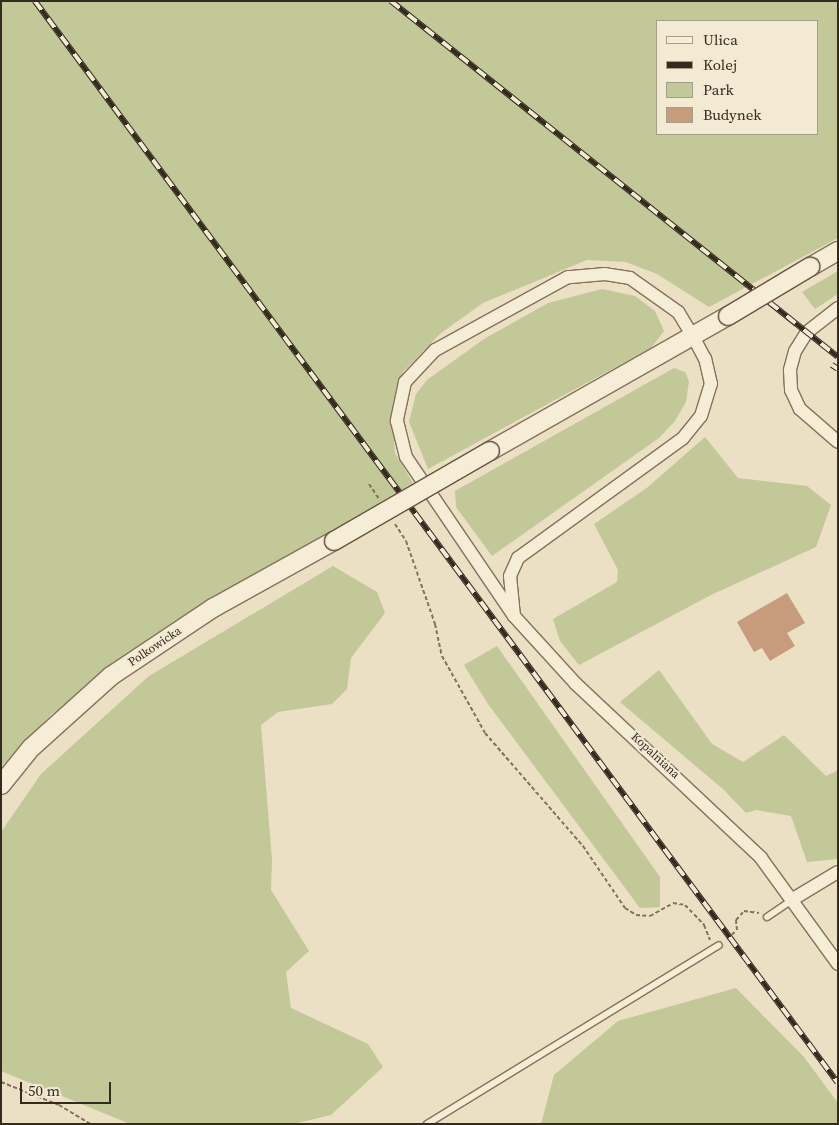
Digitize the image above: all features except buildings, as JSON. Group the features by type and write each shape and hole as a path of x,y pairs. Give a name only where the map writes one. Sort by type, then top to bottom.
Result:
{"main road":[{"name":"Polkowicka","path":"1,785 31,748 111,676 213,608 728,316 838,251"}],"street":[{"name":"Kopalniana","path":"514,616 510,576 518,558 683,438 701,416 711,384 704,359 692,335 678,312 630,278 605,274 568,277 435,350 405,382 397,421 406,457 514,616 576,684 743,839 793,899 838,964"},
{"path":"838,308 807,332 795,351 790,370 791,390 800,409 838,442"},
{"path":"793,899 838,872"}],"lane":[{"path":"768,915 793,899"},
{"path":"428,1124 716,946"}],"path":[{"path":"369,484 380,501"},
{"path":"390,517 406,541 435,624 442,656 485,733 583,846 625,908 636,915 650,916 673,904 686,905 704,925 716,946 737,930 736,920 744,911 768,915"},
{"path":"1,1082 59,1105 91,1124"}],"green space":[{"path":"1,1 838,1 838,238 709,307 657,274 626,262 587,260 483,303 441,333 403,372 393,426 395,453 413,483 221,596 137,652 52,714 1,767"},
{"path":"838,271 838,294 815,309 802,292"},
{"path":"602,289 635,296 655,311 664,331 651,348 428,469 409,422 416,394 427,380 484,339 548,303"},
{"path":"674,368 685,372 689,381 686,402 675,421 659,438 492,556 456,507 455,491"},
{"path":"705,437 738,478 807,486 831,505 816,547 711,595 579,665 560,641 553,619 617,582 618,570 594,524 648,487"},
{"path":"333,566 377,592 385,613 351,658 347,689 332,704 278,712 261,725 272,859 271,890 309,951 286,972 291,1008 368,1044 383,1067 331,1115 293,1124 130,1124 1,1071 1,832 41,774 149,676"},
{"path":"497,646 660,877 660,907 640,908 488,704 464,665"},
{"path":"659,670 712,744 743,762 784,735 826,776 838,770 838,859 807,862 791,816 756,810 746,813 724,790 620,702"},
{"path":"736,988 804,1057 838,1103 838,1124 541,1124 554,1075 618,1021"}],"railway":[{"path":"35,1 838,1083"},
{"path":"391,1 838,357"},
{"path":"832,365 838,369"}]}
